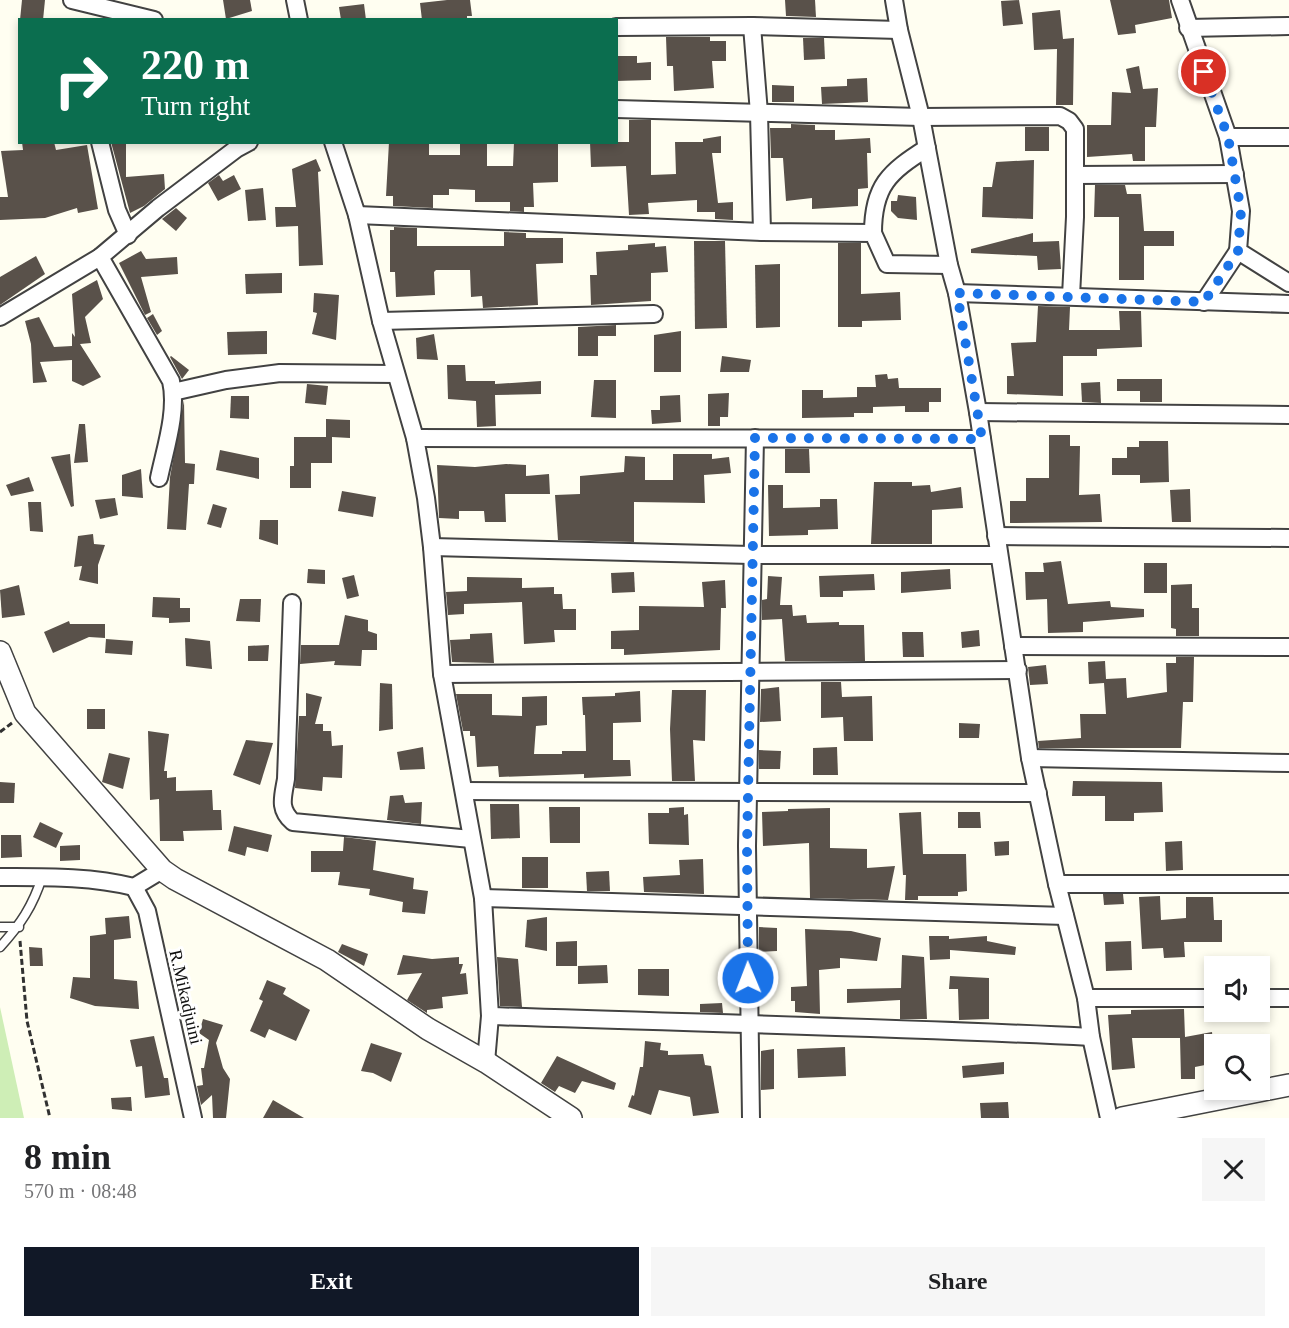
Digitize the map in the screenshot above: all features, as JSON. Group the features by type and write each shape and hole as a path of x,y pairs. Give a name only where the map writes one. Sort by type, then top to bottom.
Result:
{"street":[{"path":"72,0 146,18"},
{"path":"295,0 299,18"},
{"path":"894,0 899,30 921,117 949,266 957,293 978,412 1030,758 1057,884 1086,998 1091,1037 1109,1118"},
{"path":"1180,0 1228,137 1241,211 1238,251 1204,302"},
{"path":"618,27 752,26 899,30"},
{"path":"752,26 759,113 762,232"},
{"path":"1188,28 1289,26"},
{"path":"618,109 921,117 1060,116 1069,121 1075,129 1076,175 1071,296"},
{"path":"1228,137 1289,137"},
{"path":"100,144 117,210 128,235"},
{"path":"0,317 100,257 158,208 245,144"},
{"path":"334,144 357,215 381,321 416,438 432,547 442,674 483,898 490,1016 486,1062"},
{"path":"927,148 897,167 884,183 873,208 873,233 886,264 949,266"},
{"path":"1076,175 1235,174"},
{"path":"357,215 762,232 873,233"},
{"path":"1238,251 1289,283"},
{"path":"100,257 171,381 173,392 159,478"},
{"path":"957,293 1289,304"},
{"path":"381,321 654,314"},
{"path":"173,392 226,380 280,373 396,374"},
{"path":"978,412 1289,415"},
{"path":"416,438 982,439"},
{"path":"751,1118 747,908 755,438"},
{"path":"996,536 1289,538"},
{"path":"432,547 752,555 998,555"},
{"path":"292,603 283,813 293,822 471,839"},
{"path":"1013,646 1289,647"},
{"path":"0,652 25,713 35,727 162,870 327,960 428,1029 486,1062 571,1118"},
{"path":"442,674 1018,670"},
{"path":"1030,758 1289,763"},
{"path":"464,791 1038,793"},
{"path":"0,877 42,877 119,883 134,887 162,870"},
{"path":"1057,884 1289,884"},
{"name":"R.Mikadjuini","path":"134,887 147,911 193,1118"},
{"path":"483,898 747,908 1065,916"},
{"path":"1086,998 1204,998"},
{"path":"1270,998 1289,998"},
{"path":"490,1016 749,1025 896,1027 1091,1037"},
{"path":"1122,1118 1289,1085"}],"lane":[{"path":"0,947 19,927 34,902 42,877"},
{"path":"0,927 19,927"}],"path":[{"path":"19,927 27,1021 50,1118"}],"green space":[{"path":"0,1007 24,1118 0,1118"}],"building":[{"path":"22,0 45,0 43,18 20,18"},
{"path":"223,0 250,0 252,11 226,18"},
{"path":"470,0 472,16 422,18 420,3"},
{"path":"785,0 815,0 816,17 786,16"},
{"path":"1019,0 1023,24 1003,26 1001,1"},
{"path":"1110,0 1169,0 1172,18 1135,25 1136,33 1118,35"},
{"path":"364,4 366,18 341,18 339,7"},
{"path":"1060,10 1063,39 1074,38 1073,105 1056,105 1057,49 1034,50 1032,13"},
{"path":"666,37 710,37 710,41 726,41 726,61 712,61 714,88 674,91 673,66 667,66"},
{"path":"803,38 824,38 825,59 804,60"},
{"path":"618,56 637,56 637,63 651,62 651,80 618,81"},
{"path":"1139,66 1143,89 1158,88 1156,127 1145,127 1145,161 1133,161 1132,154 1087,157 1087,125 1111,125 1112,92 1131,93 1126,69"},
{"path":"867,78 868,102 822,104 821,87 847,86 847,79"},
{"path":"772,85 794,86 794,102 772,102"},
{"path":"629,120 651,120 651,175 676,174 675,142 703,142 703,139 721,136 721,153 712,153 718,203 733,202 733,220 715,219 715,212 697,212 697,200 648,203 649,214 629,215 626,166 591,167 590,144 629,142"},
{"path":"791,124 815,125 815,130 835,130 835,140 870,138 871,153 867,153 868,188 858,189 858,206 812,209 812,198 786,201 783,158 771,158 770,128 791,128"},
{"path":"1025,127 1049,127 1049,151 1025,151"},
{"path":"22,144 54,144 56,150 87,145 98,209 78,213 77,208 45,218 0,220 0,197 8,197 1,151 23,150"},
{"path":"112,144 126,144 126,177 164,174 165,189 144,206 130,213"},
{"path":"389,144 429,144 429,155 460,155 460,144 487,144 487,166 513,166 514,144 558,144 558,182 533,183 534,207 524,207 524,212 510,211 510,202 475,202 475,190 449,189 449,195 433,195 433,208 393,206 393,196 386,196"},
{"path":"316,159 321,171 318,172 323,265 299,266 298,226 276,227 275,207 296,207 292,169"},
{"path":"1034,160 1033,219 982,217 983,187 992,187 996,162"},
{"path":"219,175 223,181 234,175 241,189 218,201 208,183"},
{"path":"1095,185 1125,185 1127,194 1141,194 1144,231 1174,231 1174,246 1144,246 1144,280 1119,280 1119,217 1094,217"},
{"path":"263,188 266,220 248,221 245,190"},
{"path":"898,195 916,197 917,220 898,218 891,211 891,201 897,201"},
{"path":"176,208 187,218 176,231 162,219"},
{"path":"394,227 417,228 417,246 504,246 504,232 526,233 526,238 563,238 563,263 536,264 538,305 483,308 482,296 471,297 470,270 436,270 434,272 435,295 396,297 395,272 390,272 390,230 394,230"},
{"path":"1033,233 1033,242 1059,241 1061,269 1038,270 1037,256 971,253 971,249"},
{"path":"694,241 725,241 727,328 695,329"},
{"path":"655,243 655,247 666,246 668,272 651,273 651,301 591,305 590,275 597,275 596,252 628,250 628,245"},
{"path":"838,243 861,243 861,294 900,292 901,320 862,321 862,327 838,327"},
{"path":"141,251 146,259 177,257 178,274 141,277 151,312 145,315 119,263"},
{"path":"36,256 45,274 0,305 0,277"},
{"path":"780,264 780,327 756,328 755,265"},
{"path":"282,273 282,293 246,294 245,274"},
{"path":"97,280 103,299 85,317 91,343 80,344 101,377 83,386 72,381 72,360 40,362 47,382 33,383 31,344 25,321 39,317 54,347 72,346 72,333 75,337 72,294"},
{"path":"314,293 339,295 336,340 312,334 317,313 313,312"},
{"path":"1038,306 1070,307 1069,330 1120,330 1119,311 1141,311 1142,347 1097,349 1097,356 1063,356 1063,396 1007,394 1007,376 1014,376 1011,343 1036,342"},
{"path":"153,314 162,331 157,335 147,318"},
{"path":"616,325 616,336 598,336 598,356 578,356 578,327"},
{"path":"267,331 267,354 228,355 227,332"},
{"path":"681,331 681,372 654,372 654,335"},
{"path":"434,334 438,360 417,359 416,338"},
{"path":"722,356 751,360 749,372 720,372"},
{"path":"170,357 189,370 182,379"},
{"path":"447,365 465,365 466,381 495,381 495,384 541,381 541,394 495,395 496,426 477,427 476,401 448,399"},
{"path":"887,374 888,379 898,378 899,388 941,388 941,402 929,402 929,412 905,412 905,406 873,407 873,413 854,413 854,417 802,418 802,390 823,390 823,398 857,397 857,387 876,387 875,375"},
{"path":"1117,379 1162,379 1162,402 1140,402 1140,391 1117,391"},
{"path":"594,380 616,380 616,418 591,417"},
{"path":"1100,382 1101,403 1082,402 1081,383"},
{"path":"307,384 328,386 326,405 305,403"},
{"path":"729,393 728,417 720,417 720,426 708,426 708,394"},
{"path":"680,395 681,422 652,424 651,410 660,410 660,396"},
{"path":"231,396 249,396 249,419 230,418"},
{"path":"184,400 185,463 195,464 194,484 189,484 186,530 167,529 170,477"},
{"path":"326,419 350,420 350,438 332,437 332,463 311,463 311,488 290,488 290,466 294,466 294,437 326,437"},
{"path":"79,424 85,424 88,462 74,463"},
{"path":"1049,435 1070,435 1070,446 1080,446 1079,495 1100,494 1102,522 1010,523 1010,501 1026,501 1026,478 1049,478"},
{"path":"1139,441 1168,441 1169,482 1140,483 1140,475 1112,475 1112,458 1127,458 1127,447 1139,447"},
{"path":"785,449 809,449 810,473 785,473"},
{"path":"220,450 259,458 259,479 216,470"},
{"path":"70,454 74,506 71,507 51,457"},
{"path":"673,454 712,454 712,459 729,457 731,473 704,475 705,503 634,502 634,542 558,540 555,495 580,494 580,476 624,472 625,456 645,457 645,480 673,480"},
{"path":"437,465 475,467 526,465 526,476 549,474 550,494 505,494 506,522 485,522 484,511 459,511 459,519 439,518"},
{"path":"141,469 143,498 122,496 122,475"},
{"path":"29,477 34,491 11,496 6,485"},
{"path":"874,482 912,482 912,486 930,485 931,492 961,487 963,508 932,510 932,544 871,544"},
{"path":"768,485 783,485 783,508 820,507 820,499 837,499 838,529 808,530 808,535 769,536"},
{"path":"1190,489 1191,522 1172,522 1170,490"},
{"path":"342,491 376,497 373,517 338,511"},
{"path":"115,498 118,515 100,519 95,500"},
{"path":"28,502 41,502 43,532 30,531"},
{"path":"213,504 227,508 221,528 207,524"},
{"path":"260,520 278,520 278,545 259,539"},
{"path":"93,534 94,544 105,545 98,565 98,584 79,580 82,566 74,567 78,536"},
{"path":"1061,561 1068,604 1110,601 1111,607 1144,609 1144,617 1083,622 1083,632 1048,633 1047,599 1026,600 1025,572 1044,572 1043,563"},
{"path":"1144,563 1167,563 1167,593 1144,593"},
{"path":"308,569 325,570 325,584 307,583"},
{"path":"950,569 951,589 901,593 901,572"},
{"path":"634,572 635,592 612,593 611,573"},
{"path":"874,574 875,590 843,591 843,597 820,597 819,576"},
{"path":"354,575 359,596 347,599 342,578"},
{"path":"768,576 782,577 780,605 792,605 793,616 806,615 807,623 839,622 839,625 864,625 865,661 785,661 782,619 762,620 762,600 767,599"},
{"path":"467,577 522,578 522,588 554,587 554,594 562,594 563,609 576,609 576,630 554,630 555,642 524,644 522,602 464,604 464,614 448,615 446,592 467,591"},
{"path":"725,580 726,608 721,608 720,650 624,655 624,649 611,649 611,631 639,630 639,606 704,607 702,582"},
{"path":"1192,584 1192,608 1199,608 1199,636 1176,636 1176,629 1171,628 1171,585"},
{"path":"19,585 25,615 2,618 0,590"},
{"path":"153,597 180,598 180,608 190,608 190,622 169,623 169,618 152,617"},
{"path":"240,599 261,599 260,622 236,621"},
{"path":"345,615 368,620 368,631 377,634 377,650 362,650 361,666 334,665 335,661 300,664 301,645 339,645"},
{"path":"69,621 70,624 105,624 105,638 89,637 53,653 44,632"},
{"path":"979,630 980,646 962,648 961,632"},
{"path":"902,632 923,632 924,657 903,657"},
{"path":"492,633 494,663 452,662 450,640 470,639 470,634"},
{"path":"185,638 210,641 212,669 186,666"},
{"path":"106,639 133,641 132,655 105,653"},
{"path":"269,645 268,661 248,661 248,646"},
{"path":"1176,657 1194,657 1193,702 1183,702 1181,748 1039,748 1038,741 1081,738 1080,714 1106,714 1104,683 1089,684 1088,662 1105,661 1106,679 1126,678 1127,698 1167,692 1166,663 1176,663"},
{"path":"1046,665 1048,684 1030,685 1028,667"},
{"path":"821,682 841,682 842,697 872,696 873,741 844,741 843,717 821,718"},
{"path":"380,683 392,684 393,729 379,731"},
{"path":"779,687 781,721 760,722 761,689"},
{"path":"672,690 706,690 705,741 693,740 695,781 672,781 670,729"},
{"path":"640,691 641,722 613,723 613,760 630,760 631,776 584,778 584,774 499,777 498,766 477,767 475,736 470,736 470,731 463,731 456,694 492,694 492,715 522,716 522,697 547,696 547,725 536,726 534,754 562,754 562,751 586,751 582,697 615,696 615,693"},
{"path":"306,693 322,697 315,724 323,724 323,731 331,731 332,746 343,745 342,778 323,777 322,791 295,788 299,716 306,716"},
{"path":"87,709 105,709 105,729 87,729"},
{"path":"959,723 980,724 979,738 959,738"},
{"path":"148,731 169,734 164,771 167,771 167,778 176,777 176,791 212,790 213,810 221,810 222,830 183,831 184,841 160,841 159,799 150,800"},
{"path":"246,740 273,743 260,785 233,775"},
{"path":"423,747 425,769 400,770 397,752"},
{"path":"837,747 838,775 813,775 813,748"},
{"path":"759,750 781,751 780,769 759,769"},
{"path":"109,753 130,758 123,789 102,782"},
{"path":"1073,781 1162,782 1163,812 1134,813 1134,821 1105,821 1105,796 1072,796"},
{"path":"0,782 15,783 14,803 0,803"},
{"path":"403,795 405,803 422,802 421,824 387,820 390,796"},
{"path":"490,804 519,804 520,838 491,839"},
{"path":"549,807 580,807 580,843 550,843"},
{"path":"684,807 684,815 688,814 689,845 649,844 648,813 669,813 669,808"},
{"path":"830,808 830,848 867,849 867,868 895,866 888,900 810,898 809,843 763,846 762,812"},
{"path":"921,812 923,854 966,854 967,891 958,892 958,896 918,896 918,900 905,900 906,875 903,875 899,813"},
{"path":"958,812 980,812 981,828 958,828"},
{"path":"40,822 63,833 56,848 33,837"},
{"path":"234,826 272,835 268,852 247,847 245,856 228,851"},
{"path":"1,835 21,835 22,857 1,858"},
{"path":"344,837 376,841 373,870 414,878 413,889 428,891 425,914 402,912 403,902 369,895 370,889 338,885 340,872 311,872 311,851 343,851"},
{"path":"1009,841 1009,855 995,856 994,842"},
{"path":"1182,841 1183,870 1166,871 1165,842"},
{"path":"80,845 80,860 60,861 60,846"},
{"path":"522,857 548,857 548,888 522,888"},
{"path":"703,859 704,894 644,892 643,877 680,875 679,860"},
{"path":"609,871 610,891 587,891 586,872"},
{"path":"1103,894 1123,894 1124,904 1104,905"},
{"path":"1160,896 1161,920 1186,918 1186,897 1213,897 1214,920 1222,920 1222,942 1184,942 1185,957 1164,958 1163,948 1142,949 1139,897"},
{"path":"129,916 131,938 114,940 114,979 137,981 139,1009 95,1006 70,998 73,977 90,978 90,936 106,934 105,918"},
{"path":"547,917 547,951 525,947 527,920"},
{"path":"759,927 777,928 777,951 759,952"},
{"path":"805,929 851,931 881,938 877,961 840,958 840,968 819,970 820,1014 795,1012 795,1001 791,1001 791,987 807,986"},
{"path":"929,936 949,936 949,939 987,936 987,941 1016,947 1015,955 950,950 950,959 930,960"},
{"path":"577,941 577,966 556,966 556,942"},
{"path":"1131,941 1132,970 1106,971 1105,942"},
{"path":"342,944 368,954 364,966 338,952"},
{"path":"29,947 42,948 43,966 30,966"},
{"path":"403,955 432,959 459,957 459,964 463,964 460,974 466,973 468,994 442,997 443,1008 427,1010 427,1013 407,1000 422,973 397,975"},
{"path":"902,955 924,957 927,1019 900,1019 900,1000 847,1003 847,989 901,988"},
{"path":"497,957 518,959 522,1007 500,1006"},
{"path":"607,965 608,983 578,984 578,966"},
{"path":"638,969 669,969 669,996 638,995"},
{"path":"950,976 989,978 989,1019 959,1020 958,989 949,989"},
{"path":"267,980 286,988 283,994 310,1010 296,1041 269,1029 265,1038 250,1031 263,1001 259,999"},
{"path":"722,1003 723,1013 700,1012 700,1004"},
{"path":"1184,1009 1185,1037 1212,1032 1212,1034 1204,1034 1204,1065 1195,1067 1195,1079 1181,1079 1180,1038 1132,1038 1135,1068 1112,1070 1108,1015 1131,1014 1131,1010"},
{"path":"203,1019 223,1025 216,1043 223,1068 230,1079 226,1118 213,1118 212,1095 201,1105 197,1086 203,1085 201,1068 204,1068 209,1040 199,1033"},
{"path":"154,1036 164,1078 168,1078 170,1095 145,1098 142,1066 136,1067 130,1040"},
{"path":"645,1041 661,1043 660,1050 668,1051 668,1055 703,1054 705,1065 711,1066 719,1113 693,1116 690,1097 659,1090 651,1115 628,1107 632,1095 634,1096 640,1067 643,1067"},
{"path":"371,1043 402,1053 391,1082 373,1073 361,1071"},
{"path":"845,1047 846,1076 798,1078 797,1049"},
{"path":"774,1049 774,1089 761,1090 761,1051"},
{"path":"557,1056 616,1083 614,1090 582,1081 575,1093 559,1086 555,1092 541,1083"},
{"path":"1004,1062 1004,1074 963,1078 962,1066"},
{"path":"131,1097 132,1111 112,1109 111,1098"},
{"path":"273,1100 304,1118 263,1118"},
{"path":"1008,1102 1009,1118 981,1118 980,1103"}],"route":[{"path":"748,978 747,846 755,438 982,439 957,293 1204,302 1221,273 1238,251 1241,211 1228,137 1204,72"}]}
